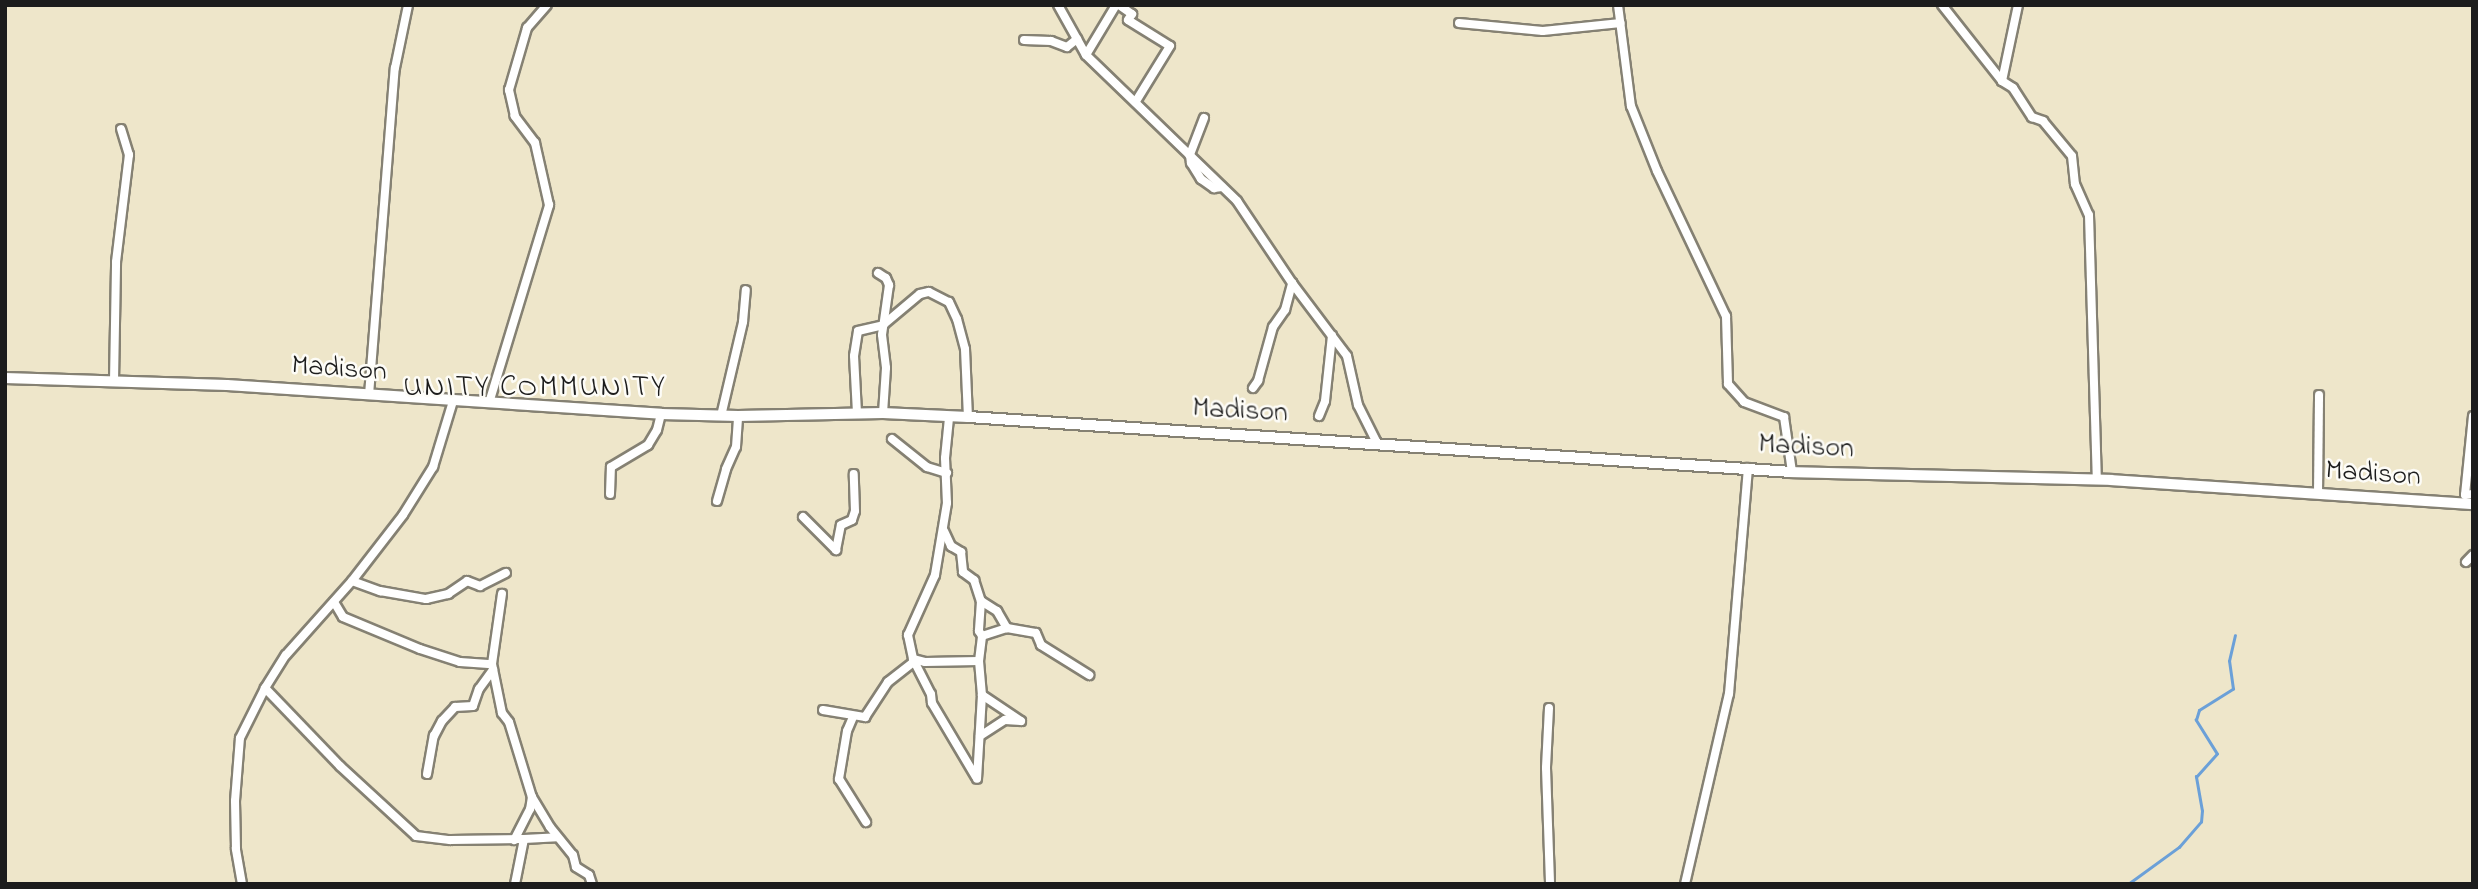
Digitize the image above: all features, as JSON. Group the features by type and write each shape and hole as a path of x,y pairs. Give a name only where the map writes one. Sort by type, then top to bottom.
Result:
{"street":[{"path":"369,395 395,68 408,5"},
{"path":"489,402 549,205 535,143 516,116 509,90 527,28 547,5"},
{"path":"1058,5 1086,55 1237,201 1292,283 1348,356 1358,405 1377,443"},
{"path":"1086,55 1118,5 1132,14 1128,20 1170,46 1136,101"},
{"path":"1618,5 1631,106 1657,172 1726,316 1728,384 1744,402 1784,417 1792,472"},
{"path":"1942,5 2003,81 2013,88 2032,117 2043,121 2072,156 2075,184 2089,215 2098,479"},
{"path":"2003,81 2018,5"},
{"path":"1459,23 1543,31 1621,23"},
{"path":"1024,40 1051,41 1067,47 1077,39"},
{"path":"1190,155 1204,118"},
{"path":"114,381 116,262 129,155 121,129"},
{"path":"878,273 889,285 883,325 886,368 883,413"},
{"path":"1253,388 1258,381 1273,327 1286,310 1292,283"},
{"path":"721,416 743,322 746,290"},
{"path":"857,413 856,335 862,329 883,325 920,293 940,295 949,302 965,349 968,417"},
{"path":"1319,416 1325,401 1332,335"},
{"name":"Madison","path":"5,378 114,381 661,414 738,416 883,413 968,417 1377,443 1531,457 1792,472 2098,479 2473,505"},
{"path":"2318,494 2319,395"},
{"path":"242,884 236,849 235,801 240,738 265,688 286,655 352,581 403,515 433,467 453,401"},
{"path":"610,494 611,467 648,445 657,430 661,414"},
{"path":"717,501 726,469 736,447 738,416"},
{"path":"2473,416 2465,495 2473,494"},
{"path":"943,529 951,546 961,552 964,572 974,580 981,601 979,631 982,636 979,661 982,695 977,779 969,761 963,756 932,703 931,694 913,660 908,635 935,575 943,529 949,418"},
{"path":"892,439 927,467 947,474"},
{"path":"1685,884 1730,683 1748,468"},
{"path":"803,517 836,550 841,525 852,520 855,511 854,474"},
{"path":"2466,562 2473,555"},
{"path":"352,581 380,592 426,598 448,594 467,582 480,586 506,573"},
{"path":"502,594 493,667 502,713 509,722 532,797 557,837 573,855 576,867 589,875 592,884"},
{"path":"981,601 997,611 1007,628"},
{"path":"334,602 343,617 420,649 460,662 493,667"},
{"path":"982,636 1007,628 1036,633 1041,645 1089,675"},
{"path":"913,660 979,661"},
{"path":"822,710 865,717 888,682 913,660"},
{"path":"427,774 434,736 442,722 455,707 473,706 479,689 493,667"},
{"path":"265,688 348,775 416,836 450,840 557,837"},
{"path":"980,736 1005,720 1021,721 982,695"},
{"path":"1549,708 1546,768 1550,884"},
{"path":"853,717 847,731 839,779 866,822"},
{"path":"515,884 519,840 532,797"}],"waterway":[{"path":"2128,884 2179,847 2201,822 2202,811 2196,777 2217,754 2196,720 2199,710 2233,689 2229,661 2235,636"}],"district":[{"name":"UNITY COMMUNITY","path":"535,388"}]}
